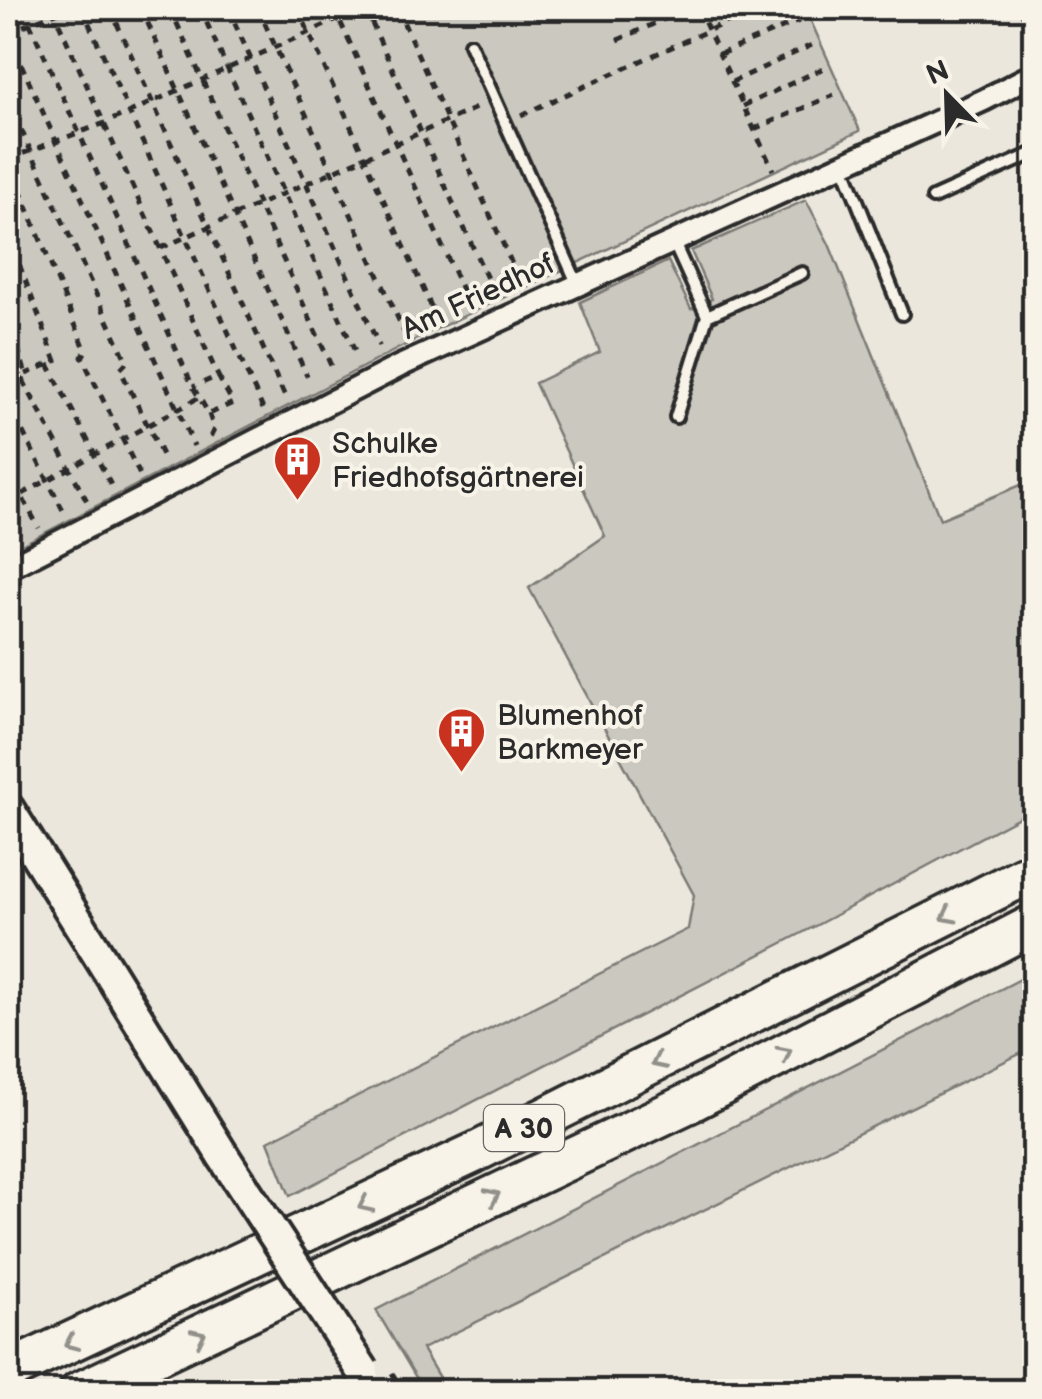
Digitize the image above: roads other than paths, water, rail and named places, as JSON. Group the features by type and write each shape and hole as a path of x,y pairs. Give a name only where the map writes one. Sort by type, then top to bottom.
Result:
{"highway":[{"name":"A 30","path":"8,1371 474,1154 1034,872"},
{"name":"A 30","path":"79,1392 689,1103 1034,924"}],"main road":[{"path":"8,808 192,1108 374,1375"}],"street":[{"name":"Am Friedhof","path":"8,568 447,344 1034,74"}],"lane":[{"path":"826,8 834,8"},
{"path":"470,44 577,283"},
{"path":"932,198 1034,152"},
{"path":"842,164 902,314"},
{"path":"672,240 707,316 676,417"},
{"path":"707,316 802,273"}],"place":[{"name":"Schulke Friedhofsgärtnerei","path":"297,502"},
{"name":"Blumenhof Barkmeyer","path":"462,774"}]}
